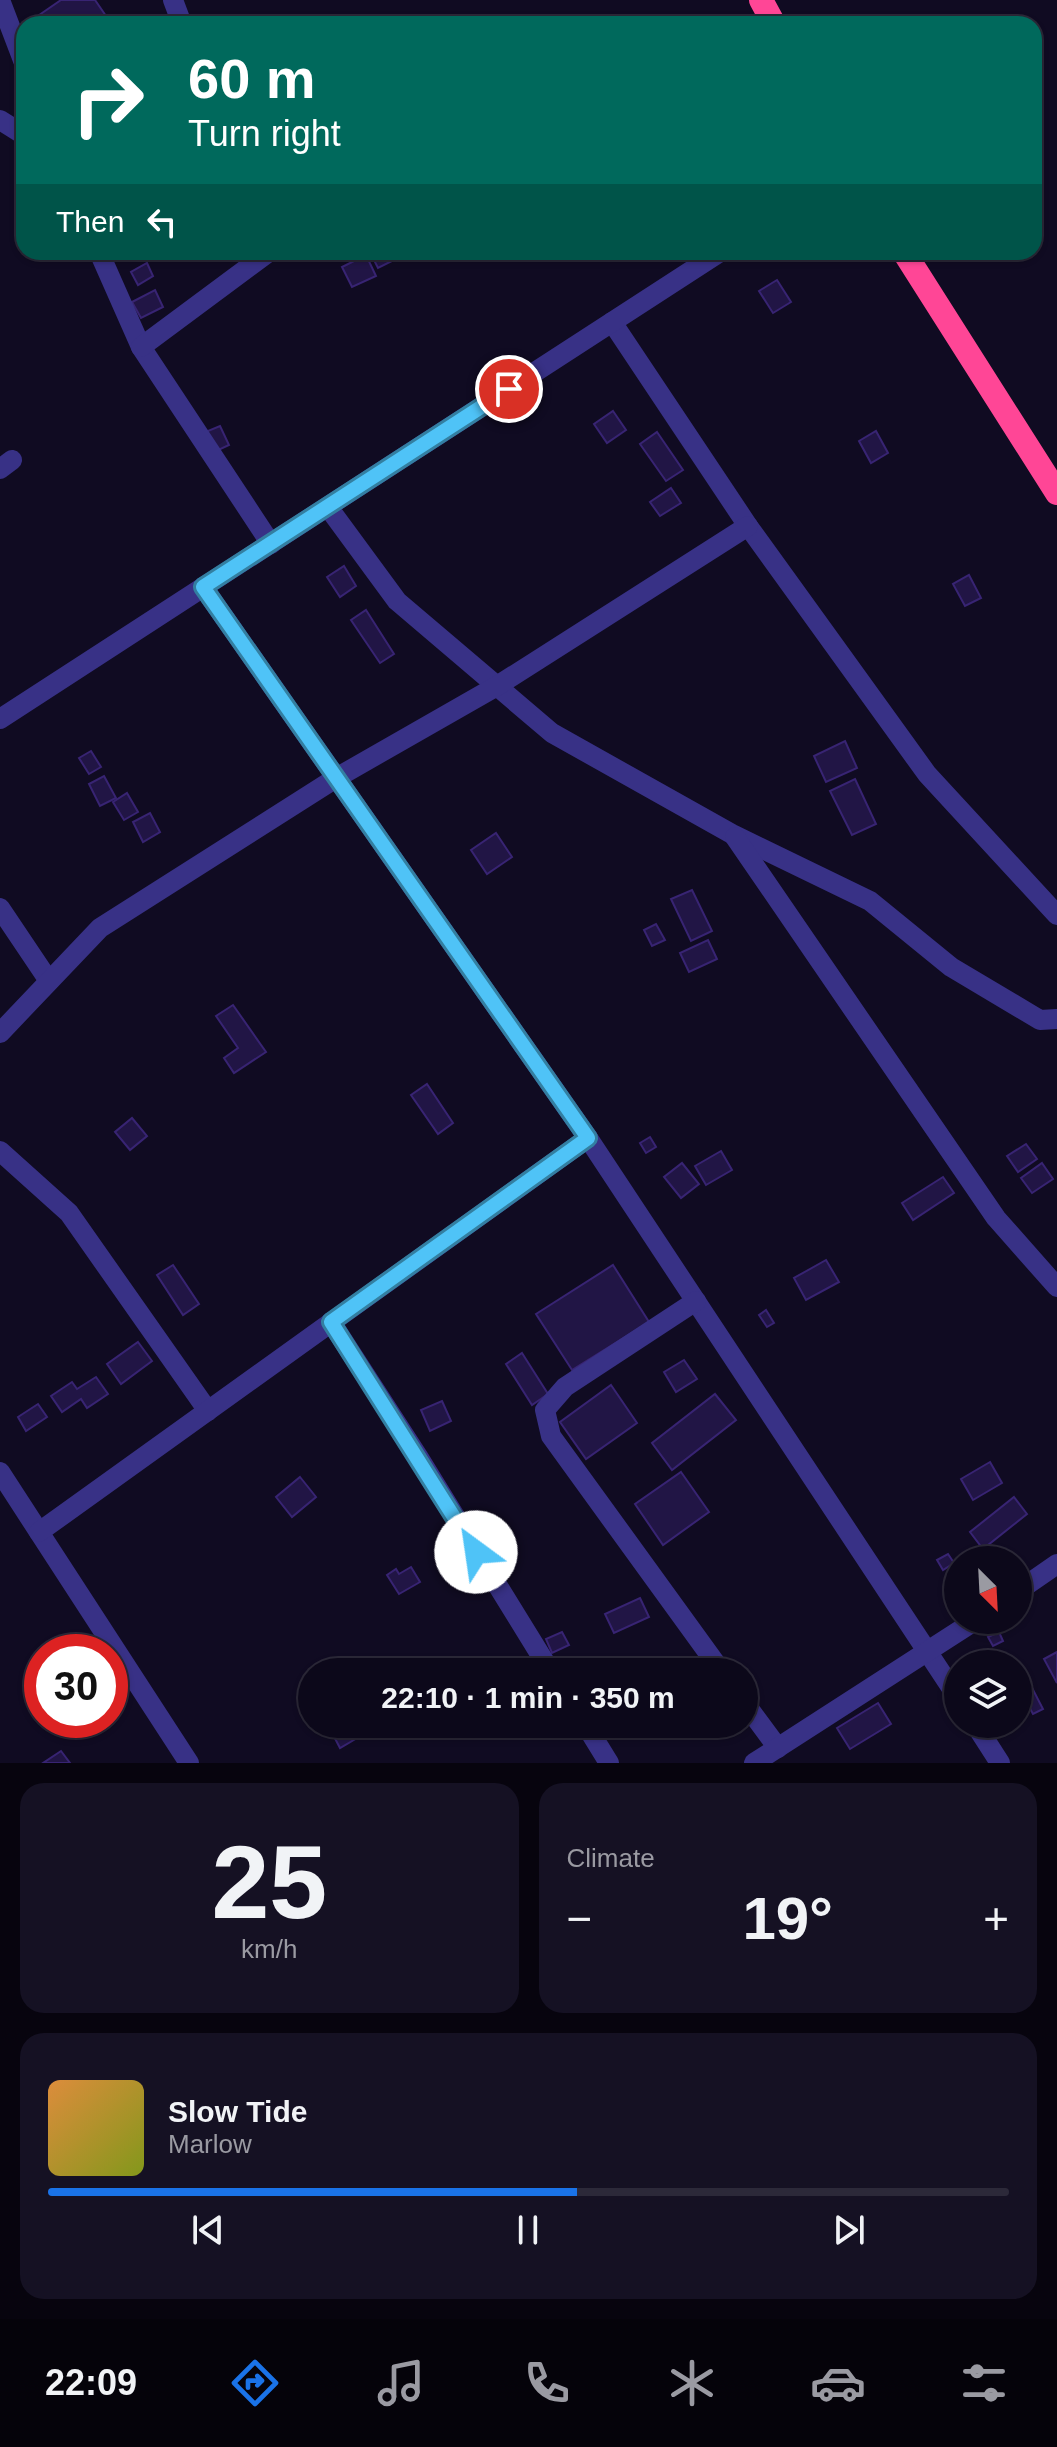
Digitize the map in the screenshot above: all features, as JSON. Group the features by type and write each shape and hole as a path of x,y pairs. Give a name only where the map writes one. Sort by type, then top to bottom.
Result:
{"highway":[{"path":"909,260 1057,493"}],"street":[{"path":"0,0 16,42"},
{"path":"103,260 141,347 271,544"},
{"path":"141,347 258,260"},
{"path":"0,719 708,260"},
{"path":"612,322 748,526 927,774 1057,915"},
{"path":"328,507 397,601 552,733 732,834 870,901 951,967 1040,1020 1057,1019"},
{"path":"0,1033 100,928 336,778 497,686 748,526"},
{"path":"203,587 588,1138 944,1676"},
{"path":"732,834 996,1218 1057,1287"},
{"path":"0,908 49,981"},
{"path":"39,1532 588,1138"},
{"path":"0,1151 69,1213 208,1411"},
{"path":"696,1301 565,1387 545,1410 551,1436 712,1658"},
{"path":"331,1322 542,1658"},
{"path":"0,1472 189,1763"},
{"path":"1032,1581 1057,1564"},
{"path":"754,1763 956,1634"},
{"path":"758,1721 778,1748"},
{"path":"594,1738 609,1763"},
{"path":"984,1738 1000,1763"}],"building":[{"path":"61,0 95,0 106,16 38,16"},
{"path":"356,260 368,260 376,276 352,287 342,267"},
{"path":"374,260 394,260 378,268"},
{"path":"147,263 153,276 138,285 131,272"},
{"path":"777,280 791,302 773,313 759,291"},
{"path":"155,290 163,307 141,318 132,302"},
{"path":"613,411 626,430 607,443 594,424"},
{"path":"220,426 229,445 212,453 203,433"},
{"path":"876,431 888,453 871,463 859,441"},
{"path":"657,432 683,470 666,481 640,444"},
{"path":"671,488 681,503 660,516 650,502"},
{"path":"344,566 356,586 340,597 327,577"},
{"path":"969,575 981,598 965,606 953,584"},
{"path":"366,610 394,654 380,663 351,620"},
{"path":"845,741 857,768 826,782 814,756"},
{"path":"91,751 101,767 89,774 79,758"},
{"path":"104,776 116,798 100,806 89,784"},
{"path":"855,779 876,824 852,835 830,791"},
{"path":"127,793 138,812 124,820 113,802"},
{"path":"150,813 160,832 143,842 133,822"},
{"path":"496,833 512,857 487,874 471,850"},
{"path":"692,890 712,931 691,941 671,899"},
{"path":"656,924 665,940 652,946 644,930"},
{"path":"708,940 717,959 689,972 680,953"},
{"path":"233,1005 266,1052 234,1073 224,1058 238,1048 216,1016"},
{"path":"427,1084 453,1123 438,1134 411,1095"},
{"path":"132,1118 147,1136 130,1150 115,1132"},
{"path":"650,1137 656,1147 646,1153 640,1143"},
{"path":"1026,1144 1037,1159 1018,1172 1007,1156"},
{"path":"721,1151 732,1170 706,1185 695,1166"},
{"path":"682,1163 699,1184 681,1198 664,1177"},
{"path":"1042,1163 1053,1179 1032,1193 1021,1178"},
{"path":"943,1177 954,1193 913,1220 902,1203"},
{"path":"826,1260 839,1282 806,1300 794,1278"},
{"path":"173,1265 199,1304 183,1315 157,1275"},
{"path":"613,1265 649,1322 572,1370 536,1314"},
{"path":"766,1310 774,1323 767,1327 759,1315"},
{"path":"138,1342 152,1361 121,1384 107,1364"},
{"path":"522,1353 548,1394 532,1405 506,1364"},
{"path":"684,1360 697,1379 676,1392 664,1372"},
{"path":"96,1377 108,1394 87,1408 81,1399 62,1412 51,1396 72,1382 77,1389"},
{"path":"611,1385 637,1423 586,1459 560,1422"},
{"path":"715,1394 736,1420 672,1470 652,1443"},
{"path":"442,1401 451,1421 430,1431 421,1410"},
{"path":"38,1404 47,1417 26,1431 18,1417"},
{"path":"990,1462 1002,1483 973,1500 961,1479"},
{"path":"681,1472 709,1512 663,1545 635,1504"},
{"path":"300,1477 316,1497 292,1517 276,1497"},
{"path":"1014,1497 1027,1514 987,1546 981,1546 970,1532"},
{"path":"944,1556 944,1569 943,1570 937,1560"},
{"path":"411,1567 420,1582 399,1594 387,1575 396,1569 399,1574"},
{"path":"640,1598 649,1617 614,1633 605,1614"},
{"path":"562,1632 569,1645 552,1653 546,1639"},
{"path":"1000,1634 1003,1641 993,1646 988,1637"},
{"path":"1057,1652 1057,1683 1044,1659"},
{"path":"1032,1688 1043,1709 1032,1712"},
{"path":"878,1703 891,1724 850,1749 837,1728"},
{"path":"335,1738 357,1738 340,1748"},
{"path":"61,1751 70,1763 43,1763"}],"route":[{"path":"476,1552 331,1322 588,1138 203,587 509,389"}]}
